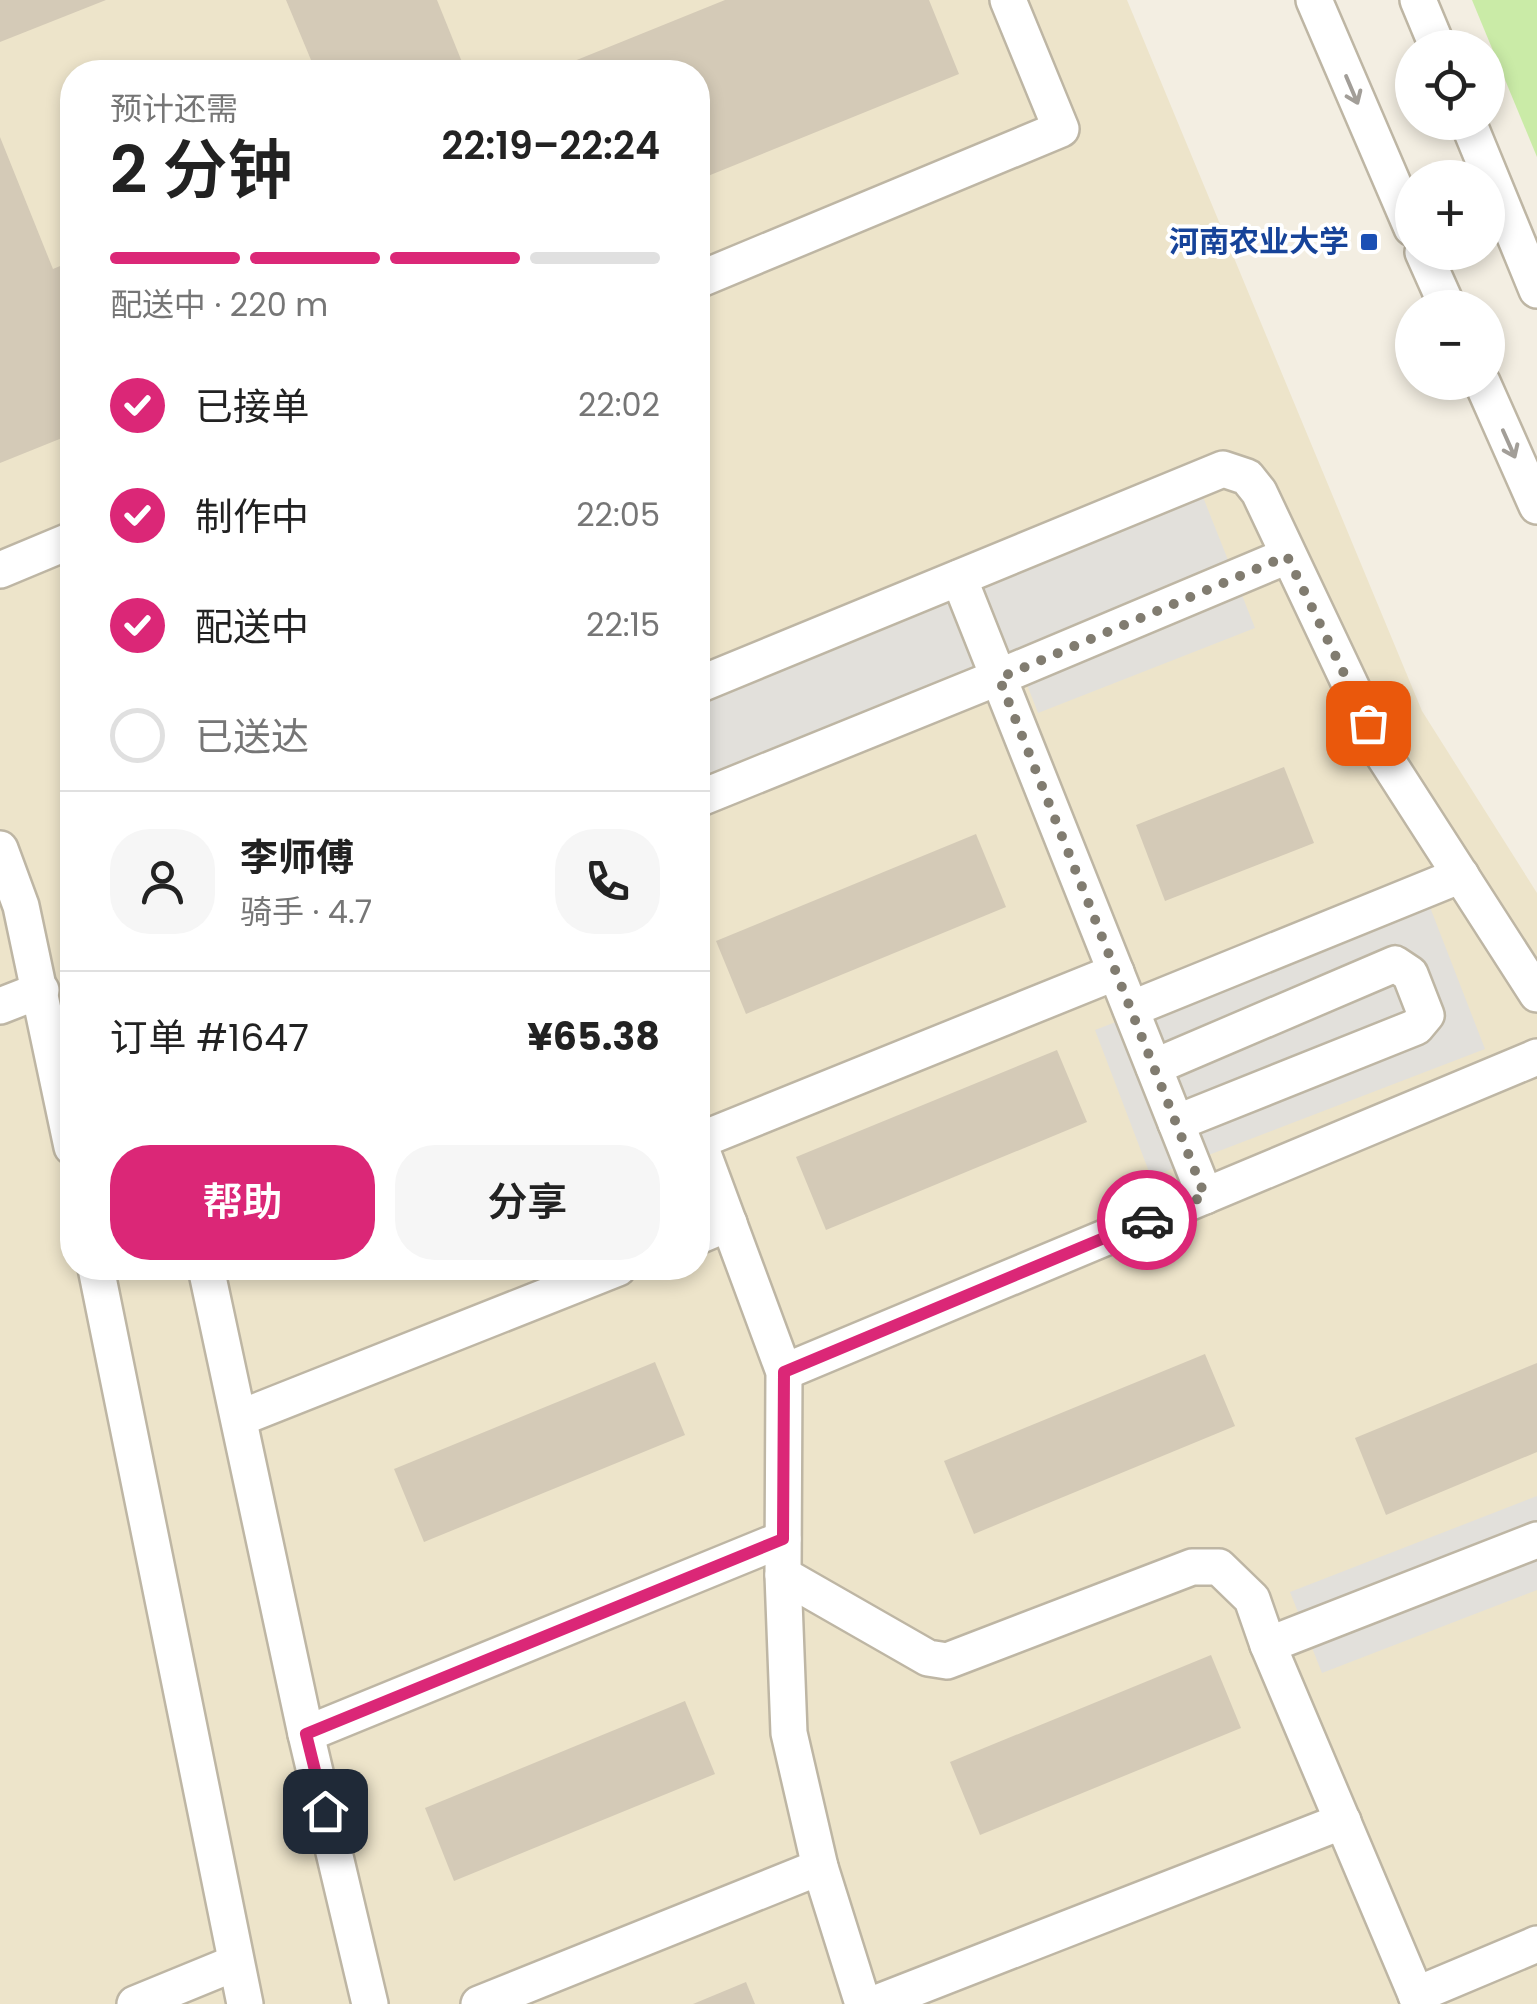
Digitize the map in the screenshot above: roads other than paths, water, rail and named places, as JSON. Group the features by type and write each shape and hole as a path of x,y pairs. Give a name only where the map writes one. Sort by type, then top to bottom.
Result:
{"street":[{"path":"710,275 1061,129 1008,0"},
{"path":"1314,0 1395,188"},
{"path":"1418,0 1430,30"},
{"path":"1475,140 1537,290"},
{"path":"1490,400 1537,506"},
{"path":"710,680 1223,469 1247,477 1259,492 1384,756 1537,994"},
{"path":"0,570 60,545"},
{"path":"710,794 1287,556"},
{"path":"960,578 1205,1196"},
{"path":"0,849 21,906 60,1087"},
{"path":"1131,1009 1460,875"},
{"path":"1154,1068 1395,964 1410,974 1426,1015 1416,1027 1176,1123"},
{"path":"710,1136 1116,972"},
{"path":"0,1006 41,990"},
{"path":"784,1372 1537,1056"},
{"path":"713,1230 784,1372 783,1574 789,1733 820,1867 863,2004"},
{"path":"98,1280 244,2004"},
{"path":"209,1280 306,1734 370,2004"},
{"path":"240,1418 588,1280"},
{"path":"306,1734 783,1539"},
{"path":"1268,1646 1537,1540"},
{"path":"783,1574 928,1658 947,1661 1192,1567 1220,1567 1252,1599 1268,1646 1418,2000 1537,1944"},
{"path":"874,2004 1342,1822"},
{"path":"479,2004 820,1867"},
{"path":"135,2004 236,1964"}],"place":[{"name":"河南农业大学","path":"1369,242"}]}
